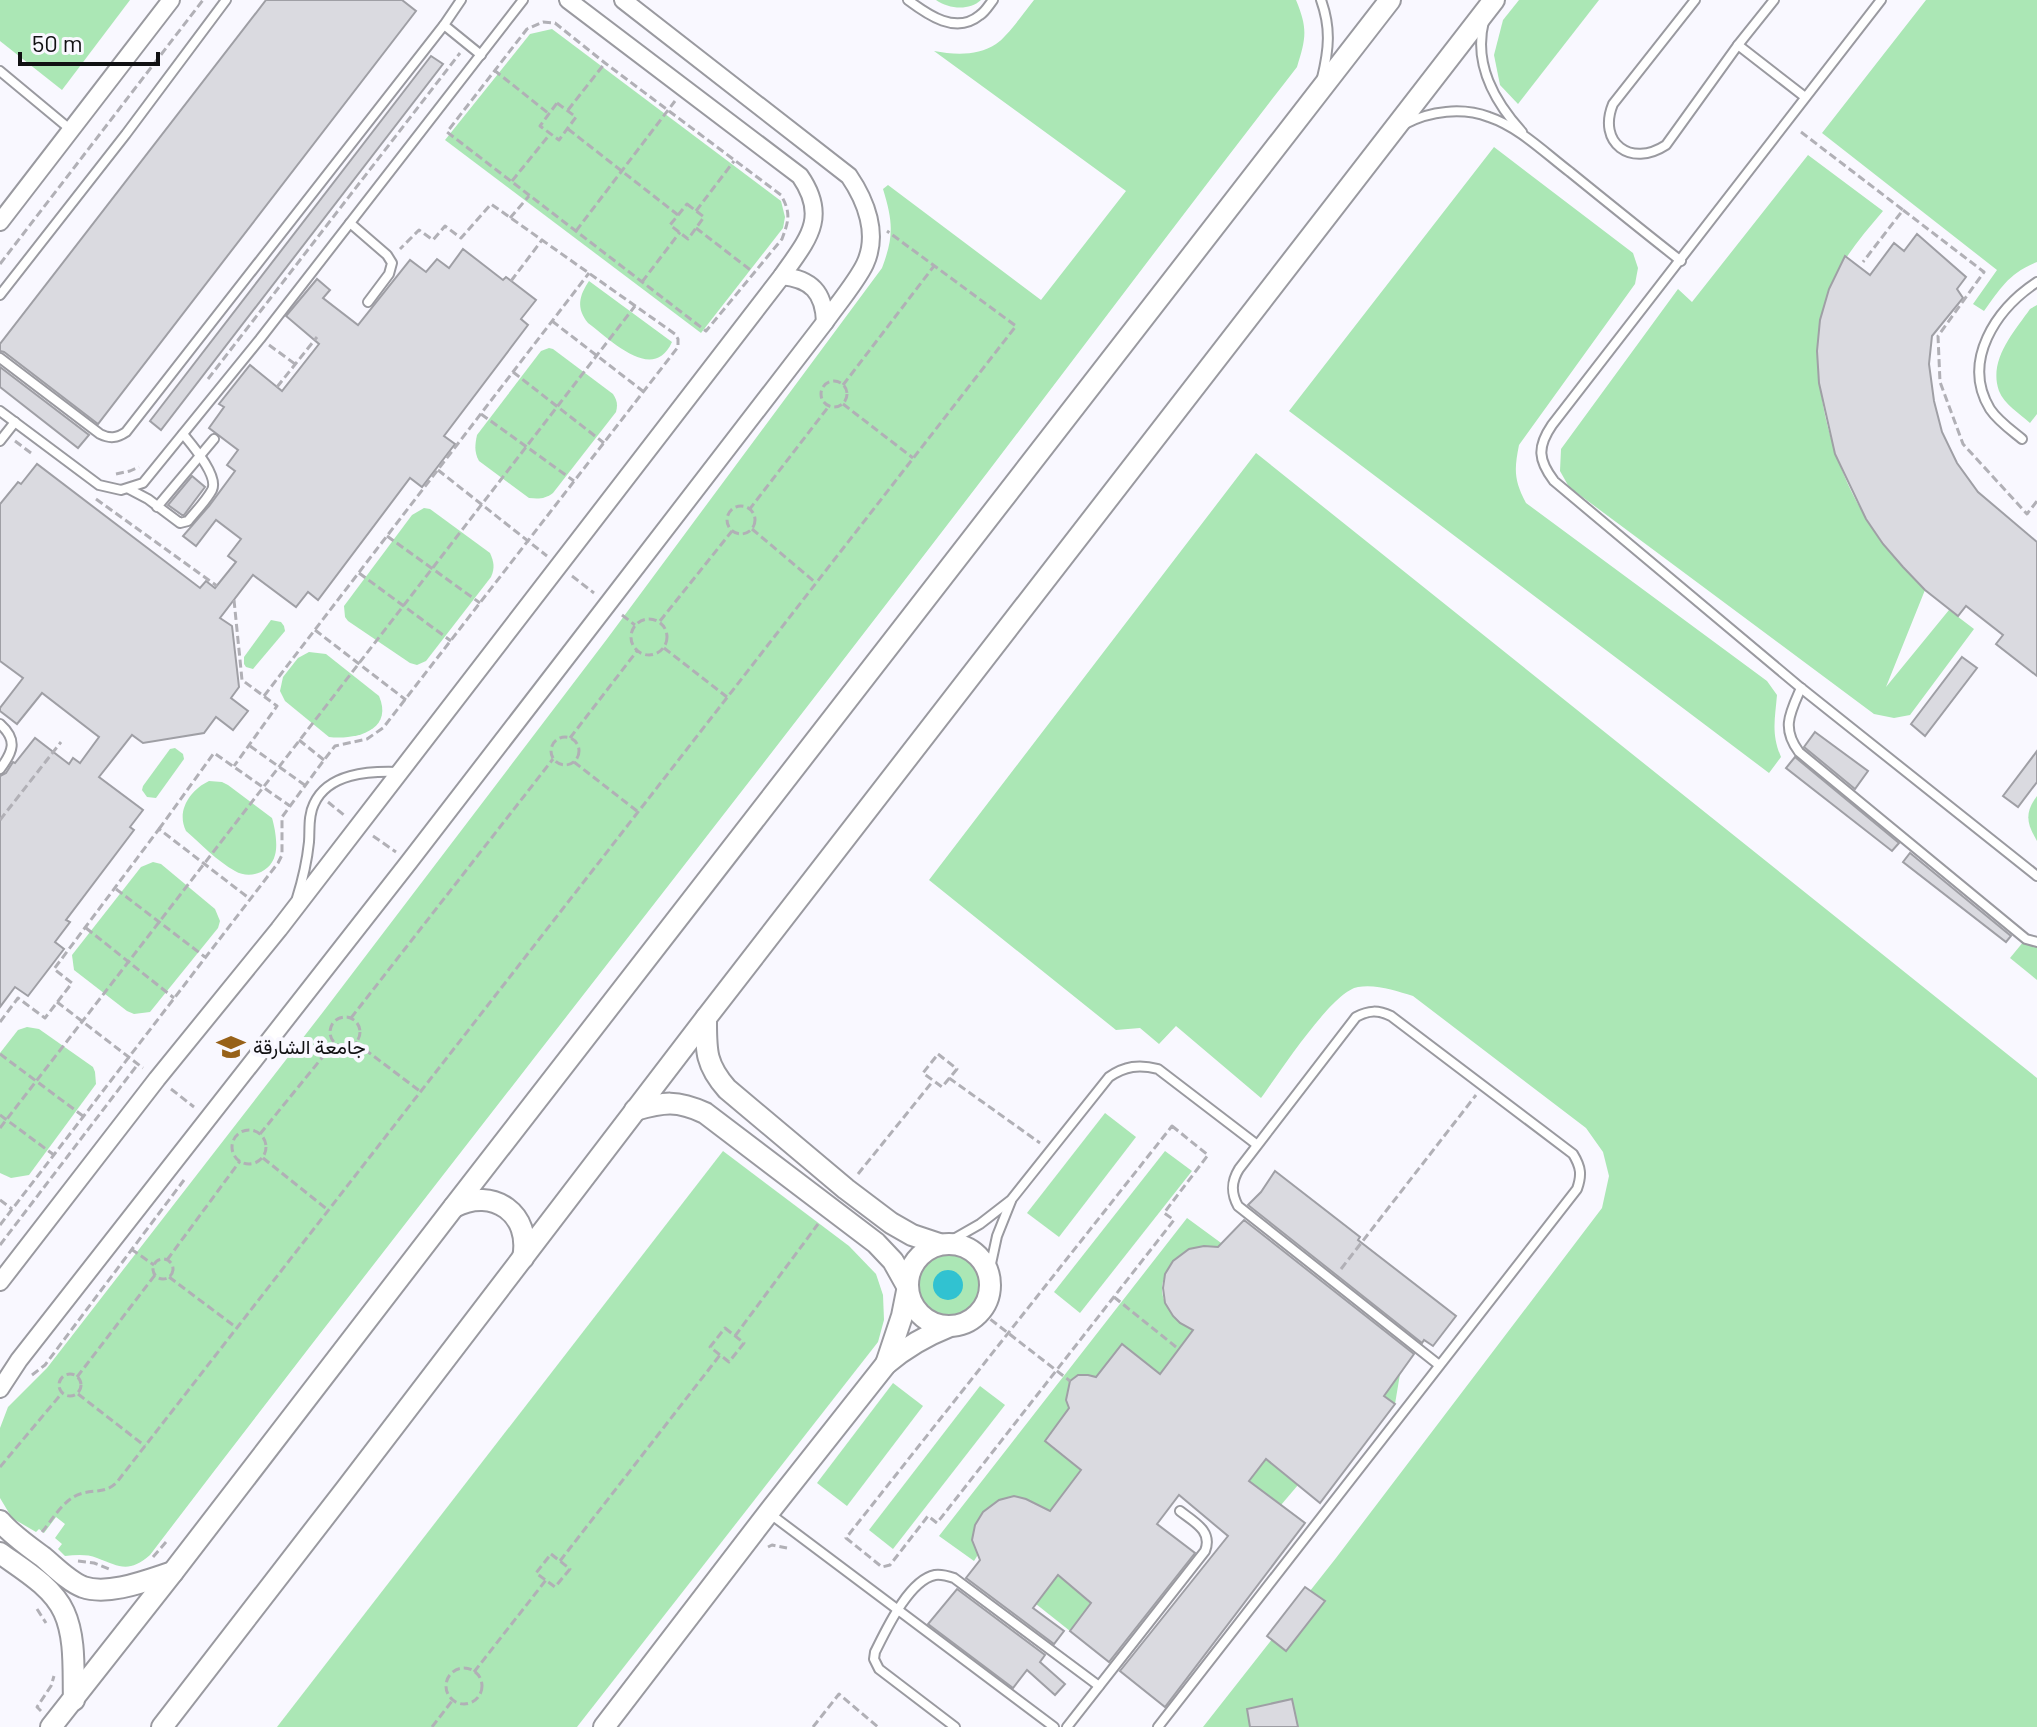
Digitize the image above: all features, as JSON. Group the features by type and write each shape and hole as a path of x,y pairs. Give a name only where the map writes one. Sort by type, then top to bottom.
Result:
{"street":[{"path":"0,222 171,0"},
{"path":"0,1282 293,910 810,236 814,204 800,176 568,0"},
{"path":"0,1389 19,1360 825,322 865,264 870,227 867,208 849,176 623,0"},
{"path":"53,1725 1390,0"},
{"path":"162,1727 1490,4"},
{"path":"782,276 796,277 819,294 825,307 825,322"},
{"path":"604,1727 886,1364 926,1336 971,1320 981,1312 988,1300 990,1287 989,1273 977,1254 956,1244 942,1244 912,1235 891,1223 738,1099 717,1077 708,1059 706,1018"},
{"path":"635,1110 671,1102 705,1113 886,1252 917,1312 936,1325 948,1327"},
{"path":"768,1160 784,1138"},
{"path":"453,1208 482,1199 510,1211 524,1237 523,1258"},
{"path":"886,1364 895,1340 909,1272 925,1250 942,1244"},
{"path":"0,1355 19,1360"},
{"path":"0,1521 61,1572 84,1587 125,1587 173,1572"},
{"path":"26,1540 3,1555 50,1592 65,1613 73,1654 74,1700"},
{"path":"65,1613 71,1598 84,1587"}],"lane":[{"path":"0,295 226,0"},
{"path":"0,358 100,434 113,438 126,432 461,0"},
{"path":"0,411 99,485 114,490 129,489 143,483 260,339 523,0"},
{"path":"908,0 940,21 954,23 967,22 980,16 993,0"},
{"path":"1319,91 1329,48 1328,26 1321,0"},
{"path":"1695,0 1613,104 1609,115 1613,139 1631,154 1655,152 1666,145 1774,0"},
{"path":"1881,0 1543,438 1540,453 1544,469 1554,481 1801,688 2037,876"},
{"path":"1490,4 1482,29 1484,69 1500,106 1528,138"},
{"path":"444,25 481,55"},
{"path":"1738,45 1805,97"},
{"path":"0,71 71,130"},
{"path":"1391,132 1428,115 1469,112 1490,117 1528,138 1681,261"},
{"path":"350,223 390,259 392,269 368,302"},
{"path":"2022,439 1991,410 1982,391 1979,371 1981,351 1989,332 2013,302 2037,282"},
{"path":"3,438 15,422"},
{"path":"129,489 180,523 188,521 213,489 213,477 183,434"},
{"path":"157,507 214,439"},
{"path":"1801,688 1788,724 1790,736 1799,752 2026,939 2037,942"},
{"path":"0,724 10,736 12,747 0,769"},
{"path":"293,910 306,861 310,816 313,805 325,788 366,773 398,772"},
{"path":"1158,1727 1577,1189 1582,1177 1580,1165 1573,1154 1391,1016 1383,1012 1364,1012 1356,1017 1256,1144 1234,1177 1234,1198 1238,1206 1439,1365"},
{"path":"942,1244 980,1224 1011,1200 1109,1077 1120,1070 1139,1065 1158,1069 1256,1144"},
{"path":"989,1273 997,1236 1011,1200"},
{"path":"1067,1727 1205,1551 1208,1539 1205,1531 1180,1511"},
{"path":"769,1512 1054,1727"},
{"path":"955,1727 876,1665 875,1652 898,1610 918,1585 935,1575 954,1578 1099,1686"}],"path":[{"path":"0,264 203,0"},
{"path":"543,22 555,23 605,63 781,195 789,208 782,239 706,331 447,132 527,29 543,22"},
{"path":"568,111 605,63"},
{"path":"494,70 549,114"},
{"path":"576,231 685,89"},
{"path":"557,103 576,117 559,140 540,126 549,114 557,103"},
{"path":"568,129 678,215"},
{"path":"1801,132 1984,272 1938,336 1940,382 1963,444 2027,514 2037,501"},
{"path":"511,182 550,134"},
{"path":"696,211 734,161"},
{"path":"510,218 529,195"},
{"path":"0,1225 278,863 282,855 282,817 324,760 335,746 367,739 383,728 676,351 678,339 675,334 491,204 461,238 445,226 433,240 419,230 390,259"},
{"path":"687,204 704,217 688,239 670,225 678,215 687,204"},
{"path":"1863,262 1903,210"},
{"path":"26,1540 70,1499 112,1487 1016,326 886,231 870,227"},
{"path":"696,228 754,273"},
{"path":"642,282 680,232"},
{"path":"511,281 542,240"},
{"path":"843,385 934,266"},
{"path":"264,696 589,273"},
{"path":"0,1128 635,306"},
{"path":"552,321 644,392"},
{"path":"277,387 317,337"},
{"path":"513,372 604,443"},
{"path":"830,382 843,385 847,396 843,404 829,406 822,396 830,382"},
{"path":"843,404 913,458"},
{"path":"749,510 829,406"},
{"path":"481,414 574,481"},
{"path":"3,438 30,452"},
{"path":"438,470 635,625"},
{"path":"92,497 217,586"},
{"path":"742,507 749,510 754,519 751,529 742,534 732,531 728,526 729,512 742,507"},
{"path":"751,529 816,583"},
{"path":"660,621 732,531"},
{"path":"387,536 480,603"},
{"path":"359,573 451,641"},
{"path":"234,600 242,680 277,706 234,766"},
{"path":"644,619 660,621 667,631 664,648 654,655 637,651 631,641 635,625 644,619"},
{"path":"315,630 406,700"},
{"path":"664,648 728,697"},
{"path":"570,738 637,651"},
{"path":"564,737 576,743 579,749 574,762 563,765 553,759 554,742 564,737"},
{"path":"299,740 324,760"},
{"path":"0,820 61,742"},
{"path":"0,1022 18,998 45,1018 72,983 54,969 214,753 290,806"},
{"path":"351,1018 553,759"},
{"path":"574,762 638,812"},
{"path":"159,829 250,899"},
{"path":"115,888 205,957"},
{"path":"85,927 174,998"},
{"path":"57,1002 209,1118"},
{"path":"351,1018 359,1026 359,1037 347,1047 334,1043 330,1032 334,1021 351,1018"},
{"path":"355,1042 421,1092"},
{"path":"260,1134 334,1043"},
{"path":"0,1054 83,1116"},
{"path":"938,1054 957,1069 949,1078 942,1087 923,1073 938,1054"},
{"path":"0,1245 138,1064"},
{"path":"949,1078 1051,1151"},
{"path":"1332,1281 1483,1086"},
{"path":"0,1115 54,1155"},
{"path":"1172,1126 1208,1155 1164,1213 1174,1220 937,1523 928,1516 890,1565 882,1567 846,1538 1009,1333 1172,1126"},
{"path":"247,1130 260,1134 266,1146 263,1158 252,1164 240,1161 232,1150 236,1137 247,1130"},
{"path":"263,1158 328,1210"},
{"path":"167,1260 240,1161"},
{"path":"27,1377 45,1365 186,1177"},
{"path":"0,1200 12,1209"},
{"path":"115,1237 154,1265"},
{"path":"162,1259 173,1268 169,1277 162,1279 153,1270 162,1259"},
{"path":"77,1377 155,1275"},
{"path":"169,1277 237,1328"},
{"path":"1114,1297 1176,1347"},
{"path":"981,1312 1070,1381"},
{"path":"725,1328 744,1343 729,1362 720,1355 710,1347 725,1328"},
{"path":"560,1561 720,1355"},
{"path":"67,1374 77,1377 82,1385 78,1394 70,1397 62,1393 59,1388 62,1378 67,1374"},
{"path":"0,1467 62,1393"},
{"path":"78,1394 145,1446"},
{"path":"149,1560 166,1542"},
{"path":"551,1554 560,1561 570,1569 555,1587 536,1573 551,1554"},
{"path":"72,1561 94,1563 113,1570"},
{"path":"474,1672 546,1580"},
{"path":"37,1610 49,1629"},
{"path":"464,1668 474,1672 482,1687 478,1698 469,1704 452,1701 445,1686 449,1675 464,1668"},
{"path":"53,1725 37,1707 51,1686 55,1673"},
{"path":"813,1727 839,1694 878,1727"},
{"path":"432,1727 452,1701"}],"green space":[{"path":"0,0 130,0 62,90 0,41"},
{"path":"936,0 981,0 959,8"},
{"path":"1034,0 1296,0 1304,26 1304,41 1297,67 901,585 150,1555 143,1561 124,1567 89,1556 65,1556 58,1549 62,1544 55,1538 65,1524 56,1517 44,1533 39,1529 36,1532 12,1518 0,1498 0,1428 8,1407 47,1368 323,1012 607,639 882,268 891,229 883,189 888,185 1041,300 1126,191 934,51 966,54 989,48 1005,36"},
{"path":"1519,0 1599,0 1518,104 1500,85 1494,55 1503,20"},
{"path":"1926,0 2037,0 2037,262 2012,277 1984,311 1973,304 1997,270 1822,133"},
{"path":"552,29 781,201 785,217 783,228 701,333 445,140 530,34"},
{"path":"1494,147 1633,253 1638,268 1635,284 1519,445 1516,475 1522,495 1526,503 1767,681 1777,695 1775,734 1781,757 1769,773 1289,411"},
{"path":"1808,155 1883,211 1836,275 1822,313 1818,343 1823,406 1841,467 1853,495 1873,529 1925,590 1886,687 1949,610 1974,629 1910,715 1894,718 1874,714 1569,487 1560,471 1561,449 1678,289 1692,302"},
{"path":"589,281 672,342 664,354 654,359 643,359 619,347 588,323 580,302"},
{"path":"2037,305 2037,414 2030,423 2001,396 1997,368 2010,337 2030,309"},
{"path":"549,348 613,394 617,407 553,493 542,498 529,498 479,461 476,442 477,435 541,351"},
{"path":"1256,453 2037,1078 2037,1727 1203,1727 1336,1558 1602,1208 1609,1176 1603,1152 1586,1128 1413,996 1372,986 1347,992 1320,1018 1261,1098 1176,1026 1159,1044 1140,1028 1116,1030 929,880"},
{"path":"424,508 430,509 490,553 493,568 491,577 426,661 417,665 348,621 344,606 412,515"},
{"path":"271,620 281,622 285,631 253,669 246,667 244,657"},
{"path":"309,652 326,654 379,696 382,708 377,725 360,735 329,737 285,701 280,691 283,677 298,658"},
{"path":"175,748 184,759 156,798 147,797 143,786 170,749"},
{"path":"209,781 228,785 272,818 276,851 273,861 265,870 241,874 186,831 183,816 187,802 196,790"},
{"path":"2037,796 2037,841 2028,818"},
{"path":"153,862 161,864 215,909 220,921 218,928 150,1012 134,1014 74,970 72,955 141,867"},
{"path":"2024,941 2037,947 2037,980 2010,958"},
{"path":"27,1027 39,1029 93,1067 96,1084 29,1175 11,1178 0,1173 0,1053 18,1030"},
{"path":"1105,1113 1136,1137 1059,1237 1027,1213"},
{"path":"723,1151 849,1246 876,1274 883,1295 884,1320 878,1342 577,1727 277,1727"},
{"path":"1165,1151 1192,1171 1080,1313 1054,1292"},
{"path":"1187,1218 1400,1374 1395,1404 1247,1289 1219,1248 1194,1248 1168,1271 1162,1291 1173,1314 1193,1330 1160,1374 1122,1345 1045,1441 1081,1470 1050,1511 1026,1499 1014,1497 974,1561 939,1536"},
{"path":"948,1253 966,1259 974,1267 980,1285 974,1303 966,1311 948,1317 930,1311 922,1303 916,1285 922,1267 930,1259"},
{"path":"893,1383 923,1406 847,1506 817,1483"},
{"path":"980,1386 1005,1405 893,1549 869,1530"},
{"path":"1324,1387 1298,1485 1281,1505 1249,1481"},
{"path":"1058,1575 1091,1603 1070,1631 1036,1604"}],"water":[{"path":"948,1270 954,1271 962,1279 962,1291 954,1299 948,1300 942,1299 934,1291 933,1285 934,1279 942,1271"}],"building":[{"path":"266,0 402,0 416,11 98,424 0,351 0,344"},
{"path":"431,56 443,64 161,430 150,421"},
{"path":"1917,234 1966,277 1957,289 1963,298 1932,336 1929,364 1934,401 1942,432 1957,463 1978,492 2037,542 2037,676 1996,644 2003,635 1966,606 1958,616 1925,590 1903,567 1866,519 1835,454 1819,383 1817,351 1820,320 1829,289 1845,256 1870,275 1894,243 1904,251"},
{"path":"463,249 503,280 506,277 536,300 521,319 528,325 444,436 455,444 422,487 410,478 318,600 308,592 296,607 253,575 220,618 232,626 239,687 231,698 248,711 233,730 216,717 204,733 143,743 132,735 99,777 143,810 130,827 134,830 66,920 70,922 55,942 64,949 28,996 15,987 0,1007 0,776 35,738 69,764 73,758 80,763 99,737 42,693 17,724 0,711 23,678 0,661 0,504 37,464 200,588 206,581 215,588 236,562 228,556 241,539 216,520 196,546 183,536 235,471 227,465 238,450 209,428 224,407 219,404 250,365 282,391 319,344 286,316 317,279 330,290 323,298 358,325 410,260 426,272 437,259 449,268"},
{"path":"0,367 89,435 78,448 0,387"},
{"path":"192,476 205,487 182,515 168,505"},
{"path":"1962,657 1977,668 1925,736 1911,724"},
{"path":"1815,732 1868,771 1855,789 1804,747"},
{"path":"2037,751 2037,782 2018,807 2003,796"},
{"path":"1795,757 1899,843 1892,851 1786,768"},
{"path":"1910,853 2011,936 2006,942 1903,862"},
{"path":"1275,1171 1456,1316 1433,1346 1424,1340 1422,1343 1248,1205"},
{"path":"1244,1220 1414,1354 1384,1396 1395,1404 1320,1503 1266,1459 1249,1481 1305,1523 1165,1707 1120,1671 1228,1536 1179,1495 1157,1524 1195,1553 1109,1662 1070,1631 1091,1603 1058,1575 1033,1608 1064,1631 1054,1644 966,1578 980,1560 972,1540 975,1525 983,1512 999,1500 1014,1496 1050,1511 1081,1470 1045,1441 1069,1408 1066,1400 1070,1381 1078,1375 1096,1377 1122,1344 1160,1374 1193,1330 1180,1323 1165,1303 1165,1274 1173,1261 1189,1249 1218,1247"},
{"path":"1305,1587 1325,1601 1286,1651 1267,1636"},
{"path":"957,1589 1045,1655 1040,1662 1065,1684 1055,1695 1027,1670 1013,1688 928,1624"},
{"path":"1292,1699 1298,1727 1250,1727 1247,1709"}],"place":[{"name":"جامعة الشارقة","path":"231,1047"}]}
